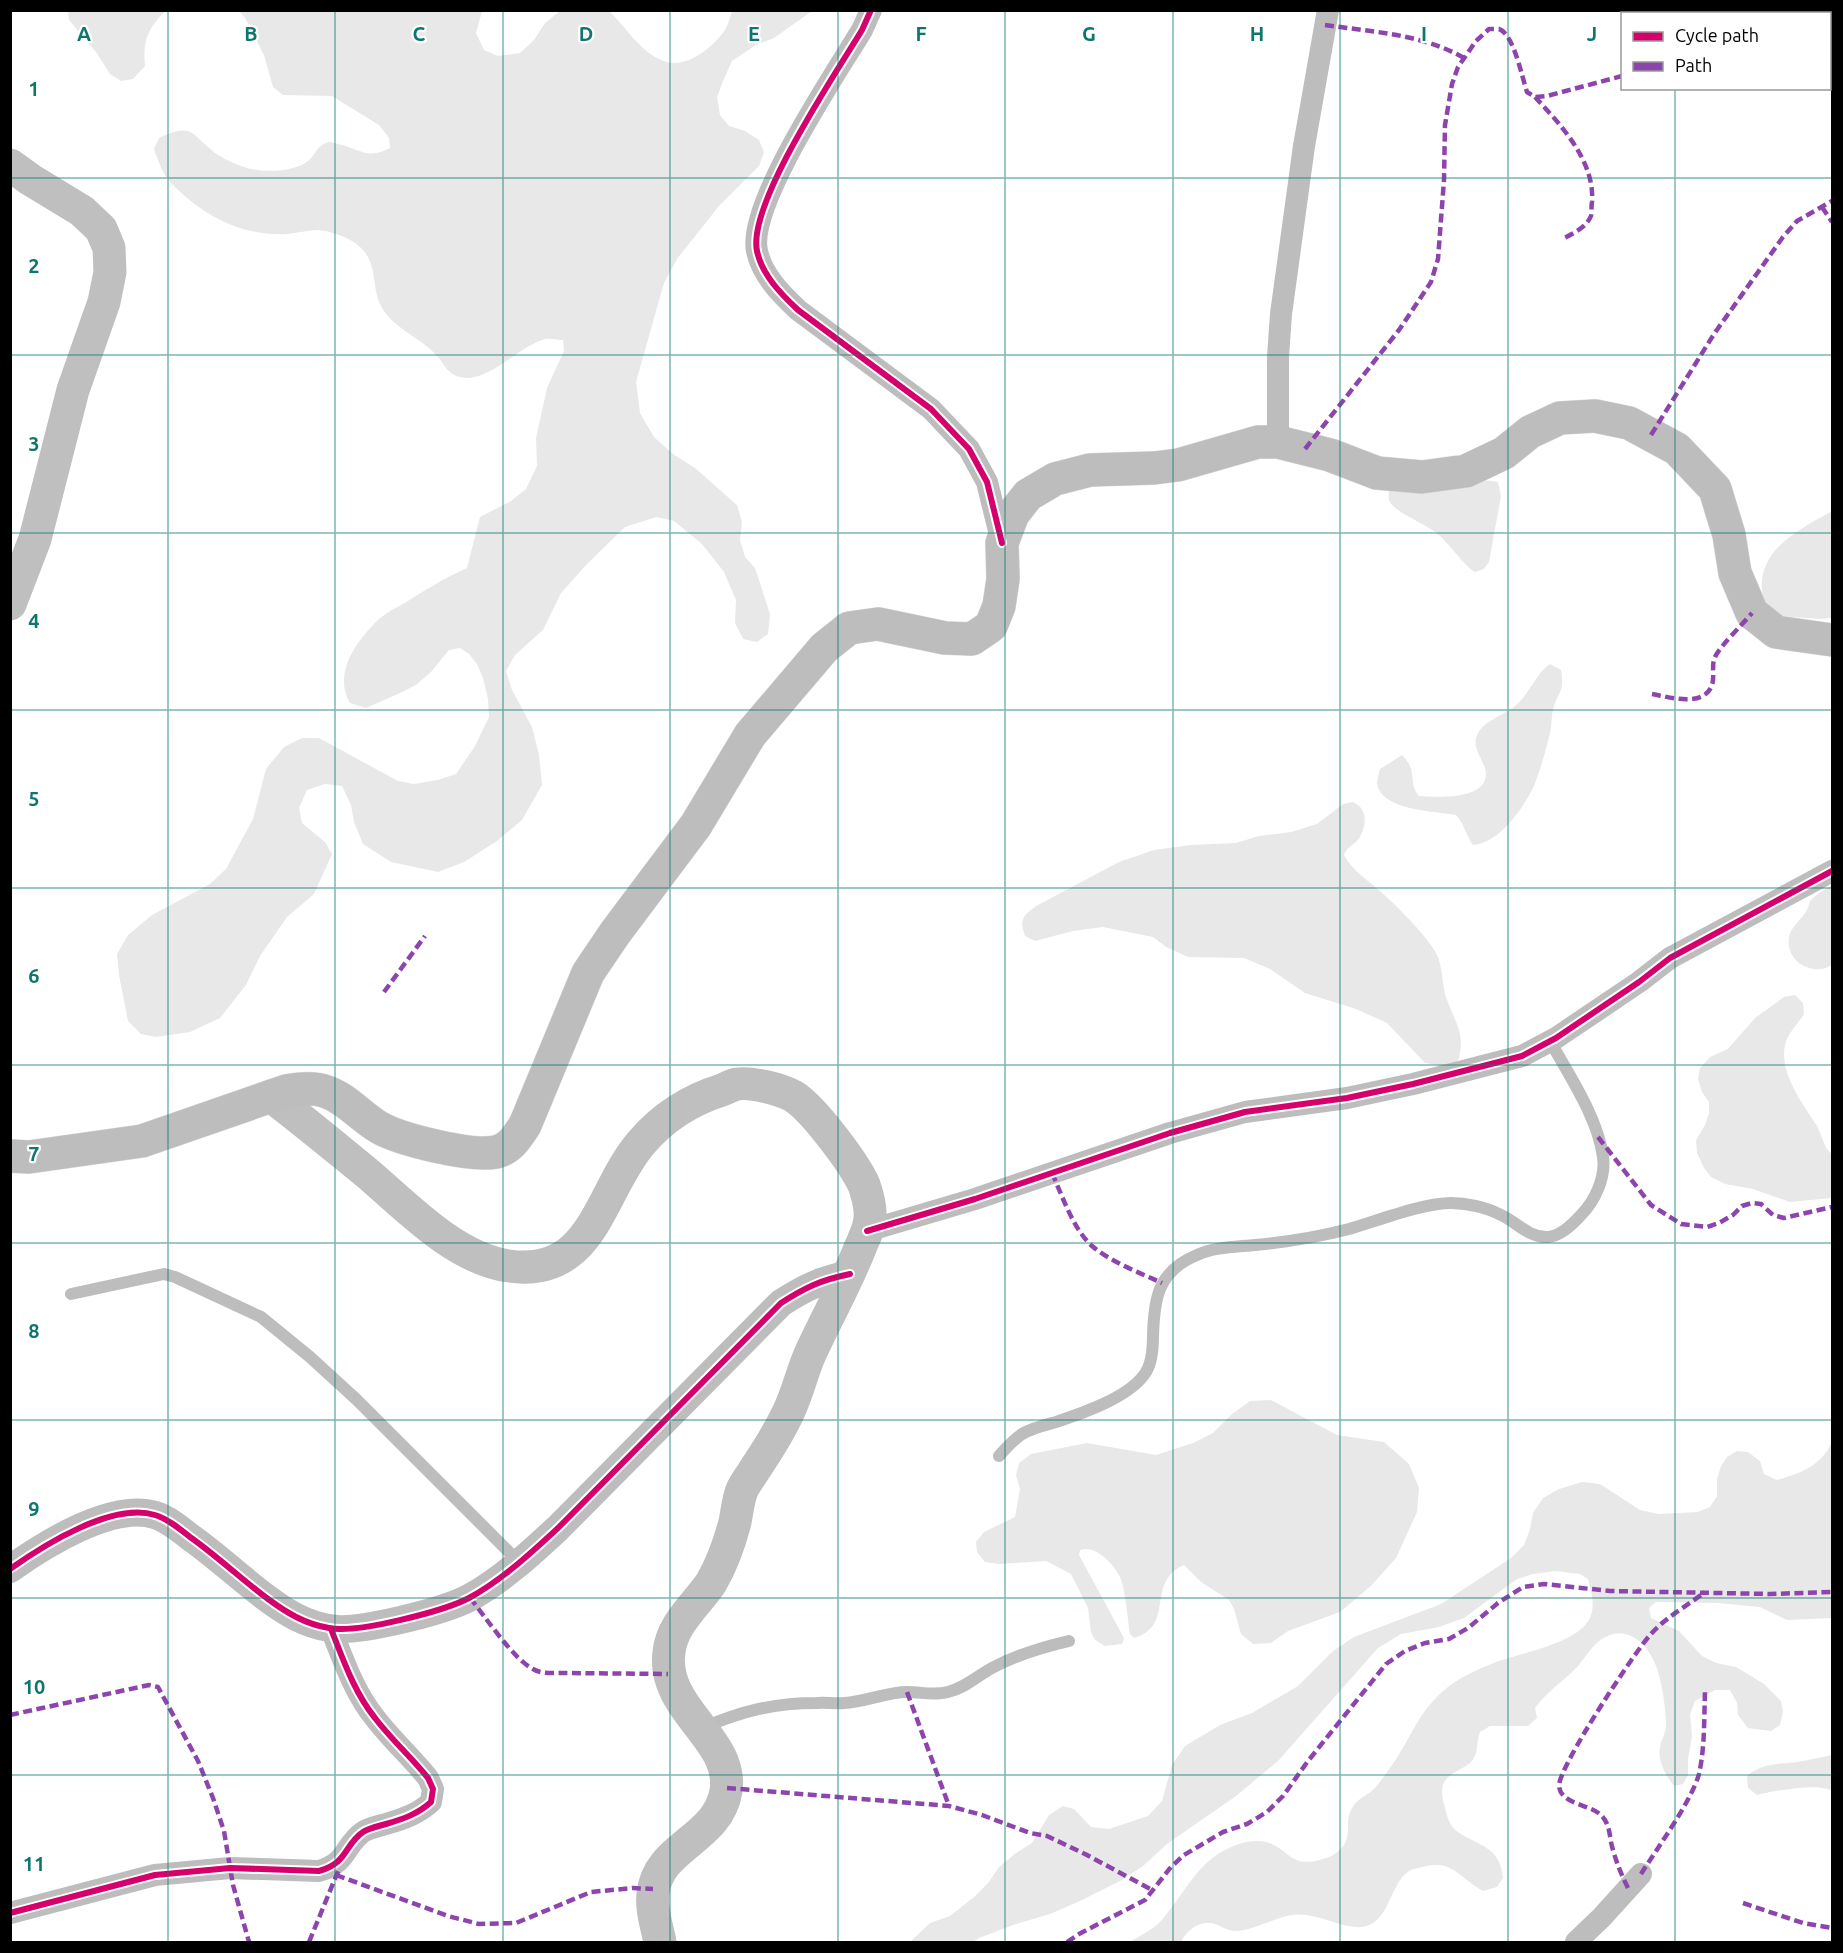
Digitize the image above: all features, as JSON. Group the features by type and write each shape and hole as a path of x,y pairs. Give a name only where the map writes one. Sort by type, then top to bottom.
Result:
{"main road":[{"path":"10,165 81,211 101,228 109,248 110,272 104,302 73,390 35,538 10,604"},
{"path":"10,1156 29,1157 142,1141 286,1091 308,1088 325,1091 339,1097 379,1127 401,1137 464,1151 496,1152 513,1144 525,1125 588,973 696,825 750,735 824,648 849,628 878,624 945,638 972,639 991,626 999,606 1003,579 1002,543 1012,514 1028,495 1055,479 1090,470 1178,465 1258,442 1278,442 1330,455 1377,473 1422,477 1466,471 1504,453 1530,432 1560,418 1595,416 1629,423 1677,449 1715,489 1729,536 1735,573 1752,613 1776,632 1833,640"},
{"path":"271,1096 446,1239 476,1256 507,1266 541,1266 563,1258 582,1240 605,1205 621,1171 640,1144 665,1118 700,1097 739,1084 770,1087 793,1096 816,1115 844,1153 864,1186 871,1215 850,1274 810,1354 789,1412 741,1491 734,1527 711,1582 692,1604 678,1627 669,1649 668,1674 673,1689 717,1751 725,1771 727,1788 712,1824 668,1859 659,1873 653,1889 652,1907 660,1942"}],"street":[{"path":"871,10 862,30 773,183 757,227 757,250 766,273 779,292 798,310 931,409 969,449 987,482 1002,543"},
{"path":"1278,442 1278,357 1281,314 1304,146 1328,10"},
{"path":"867,1231 975,1199 1180,1130 1245,1112 1347,1098 1522,1056 1550,1041 1639,982 1670,958 1833,870"},
{"path":"10,1569 63,1536 91,1523 125,1515 155,1515 174,1524 267,1598 296,1618 331,1629 387,1622 442,1610 470,1598 519,1562 558,1528 781,1303 825,1279 850,1274"},
{"path":"10,1913 155,1875 230,1868 320,1871 331,1868 343,1858 352,1843 364,1831 402,1820 426,1807 431,1802 433,1789 428,1778 375,1718 363,1700 351,1678 331,1629"},
{"path":"1576,1942 1641,1874"}],"lane":[{"path":"999,1456 1011,1442 1024,1433 1109,1401 1135,1384 1145,1374 1153,1351 1157,1292 1164,1277 1197,1254 1223,1248 1292,1241 1347,1230 1428,1206 1448,1203 1464,1204 1500,1214 1521,1229 1536,1235 1549,1237 1561,1233 1591,1205 1602,1176 1604,1159 1598,1137 1582,1100 1550,1041"},
{"path":"71,1294 164,1274 261,1317 357,1400 519,1562"},
{"path":"701,1728 737,1713 766,1706 816,1702 843,1703 907,1692 932,1694 948,1692 965,1686 992,1668 1018,1656 1041,1647 1069,1641"}],"shaded area":[{"path":"68,10 165,11 150,30 145,49 145,66 133,79 121,81 110,74 96,52 69,20"},
{"path":"239,11 482,11 476,33 484,50 498,56 520,53 534,40 545,23 560,11 609,11 648,52 673,63 699,55 715,42 726,28 732,11 812,11 774,38 756,45 732,61 717,97 720,115 729,126 745,131 759,140 764,152 759,166 719,206 677,259 664,283 636,382 640,413 654,437 673,454 695,468 737,505 742,522 740,540 745,557 755,568 770,614 768,634 757,642 743,639 735,623 736,600 724,572 702,544 674,521 656,517 625,527 561,593 543,630 515,655 506,671 512,690 532,727 539,755 542,785 522,820 497,841 464,862 438,872 391,862 363,844 354,822 351,805 342,786 325,784 307,790 299,808 302,823 325,842 332,854 314,894 287,917 260,956 246,985 220,1018 190,1032 156,1037 141,1034 128,1021 117,954 128,935 152,915 210,884 226,869 253,819 266,769 284,747 302,738 319,738 398,781 414,784 456,774 475,746 489,717 488,699 477,664 460,648 449,650 431,672 416,685 366,708 350,703 345,692 346,669 356,646 379,619 434,585 467,568 480,517 511,501 526,489 537,466 536,438 547,388 564,351 563,340 545,339 534,343 481,375 471,378 456,376 431,350 386,314 378,298 372,267 366,253 356,244 340,235 323,231 273,234 233,226 198,207 172,184 163,172 154,149 159,138 180,131 192,133 228,161 262,171 288,169 304,164 320,147 329,142 369,153 390,148 389,138 379,125 332,96 283,95 273,87 264,55"},
{"path":"1483,480 1498,482 1501,496 1489,562 1484,569 1475,572 1440,536 1396,508 1389,499 1389,490"},
{"path":"1832,511 1832,618 1779,616 1764,603 1762,583 1765,567 1771,556 1788,538"},
{"path":"1550,664 1561,670 1562,684 1534,786 1510,823 1492,838 1473,845 1456,815 1410,808 1388,799 1381,792 1377,783 1380,769 1402,755 1410,766 1414,786 1419,796 1448,797 1470,793 1478,789 1484,782 1486,773 1476,747 1479,732 1487,723 1510,710 1520,701 1540,673"},
{"path":"1353,802 1363,812 1364,825 1357,841 1348,848 1344,855 1355,870 1409,919 1435,951 1440,963 1445,994 1460,1037 1458,1061 1444,1066 1425,1063 1387,1023 1356,1009 1305,993 1270,969 1244,958 1188,957 1166,947 1153,937 1103,927 1073,931 1035,941 1025,936 1022,926 1023,918 1032,909 1119,862 1154,850 1191,845 1236,843 1259,836 1291,832 1317,824 1343,804"},
{"path":"1832,885 1832,965 1825,968 1809,968 1802,965 1791,954 1789,937 1812,899"},
{"path":"1795,995 1803,1003 1804,1014 1786,1041 1785,1064 1798,1096 1832,1154 1832,1198 1790,1202 1753,1189 1725,1184 1711,1177 1697,1153 1696,1140 1709,1113 1709,1102 1702,1092 1698,1079 1700,1068 1710,1057 1728,1049 1755,1018 1784,997"},
{"path":"1271,1400 1337,1435 1384,1442 1409,1464 1419,1488 1417,1512 1396,1558 1371,1586 1340,1612 1288,1631 1271,1643 1253,1644 1241,1634 1229,1600 1201,1582 1184,1565 1172,1573 1166,1582 1154,1624 1147,1632 1134,1638 1130,1634 1123,1589 1117,1572 1098,1552 1080,1550 1079,1555 1124,1638 1122,1644 1105,1646 1095,1640 1091,1632 1088,1608 1071,1574 1046,1561 999,1564 985,1562 977,1552 976,1542 984,1532 1015,1517 1020,1489 1016,1475 1019,1463 1031,1454 1087,1443 1156,1455 1193,1443 1213,1433 1232,1414 1250,1401"},
{"path":"1832,1442 1832,1618 1787,1620 1760,1607 1718,1603 1656,1602 1649,1608 1651,1618 1679,1631 1702,1656 1716,1663 1736,1667 1764,1684 1781,1701 1783,1712 1780,1725 1771,1731 1748,1728 1738,1715 1737,1703 1730,1690 1715,1690 1695,1701 1690,1715 1692,1736 1688,1775 1683,1784 1674,1786 1665,1773 1659,1753 1666,1722 1660,1678 1655,1663 1644,1646 1630,1635 1612,1634 1602,1639 1535,1708 1537,1718 1528,1726 1490,1726 1480,1732 1474,1759 1448,1777 1443,1785 1444,1803 1453,1827 1488,1849 1498,1859 1503,1878 1497,1887 1483,1891 1450,1868 1440,1865 1428,1866 1410,1870 1396,1886 1382,1915 1375,1922 1366,1926 1355,1927 1308,1915 1292,1915 1256,1927 1232,1931 1212,1923 1204,1923 1189,1931 1181,1942 1130,1942 1160,1922 1203,1867 1225,1850 1246,1842 1263,1841 1274,1845 1295,1859 1310,1862 1330,1857 1340,1849 1347,1838 1349,1815 1354,1805 1373,1790 1380,1781 1395,1761 1421,1717 1437,1697 1453,1683 1471,1673 1496,1662 1549,1646 1576,1633 1586,1625 1593,1606 1592,1597 1588,1579 1580,1574 1555,1571 1517,1579 1464,1618 1439,1627 1401,1634 1378,1648 1278,1761 1236,1796 1167,1844 1143,1866 1122,1880 1050,1914 1016,1924 973,1942 910,1942 930,1923 950,1916 974,1897 989,1882 999,1867 1032,1843 1049,1815 1063,1806 1074,1809 1091,1827 1109,1829 1148,1816 1162,1801 1172,1765 1185,1746 1220,1725 1252,1713 1298,1686 1333,1651 1354,1637 1441,1604 1511,1558 1524,1545 1533,1513 1543,1498 1559,1489 1582,1482 1600,1484 1640,1510 1659,1514 1698,1512 1710,1507 1717,1496 1717,1479 1721,1466 1727,1457 1737,1451 1748,1452 1760,1461 1764,1474 1777,1480 1816,1463"},
{"path":"1832,1755 1832,1791 1826,1788 1807,1787 1757,1795 1748,1788 1747,1776 1760,1768"}],"marked path":[{"path":"1325,25 1414,39 1464,58"},
{"path":"1305,449 1399,330 1431,282 1438,259 1444,180 1445,125 1452,84 1458,67 1476,41 1489,29 1499,29 1504,33 1513,47 1527,92 1535,97 1547,96 1621,76"},
{"path":"1535,97 1574,145 1588,172 1591,187 1592,202 1589,220 1578,230 1562,239"},
{"path":"1651,435 1714,334 1783,237 1797,221 1832,201"},
{"path":"1822,207 1832,222"},
{"path":"1652,694 1676,699 1702,697 1708,692 1713,682 1715,657 1752,613"},
{"path":"384,992 425,936"},
{"path":"1598,1137 1651,1205 1681,1224 1707,1227 1719,1223 1733,1215 1742,1206 1752,1203 1761,1204 1773,1215 1784,1218 1832,1207"},
{"path":"1052,1173 1085,1239 1099,1252 1116,1262 1162,1283"},
{"path":"1067,1942 1145,1900 1171,1867 1184,1855 1223,1832 1247,1824 1267,1812 1283,1796 1308,1761 1386,1664 1405,1651 1425,1643 1449,1639 1468,1628 1498,1603 1523,1587 1544,1584 1610,1591 1770,1594 1832,1592"},
{"path":"1628,1888 1616,1860 1605,1820 1597,1812 1565,1797 1559,1786 1562,1775 1583,1734 1642,1645 1663,1622 1705,1592"},
{"path":"470,1598 508,1647 525,1664 536,1671 668,1674"},
{"path":"10,1715 149,1685 158,1687 198,1761 213,1798 224,1831 233,1885 249,1942"},
{"path":"1641,1874 1682,1811 1699,1774 1705,1691"},
{"path":"907,1692 949,1806"},
{"path":"727,1788 949,1806 982,1815 1030,1833 1047,1836 1154,1891"},
{"path":"309,1942 339,1869"},
{"path":"336,1875 448,1916 479,1924 516,1923 591,1892 633,1888 653,1889"},
{"path":"1743,1903 1803,1923 1832,1928"}],"cycle path":[{"path":"871,10 862,30 796,139 779,172 758,230 757,251 768,276 798,310 931,409 969,449 987,482 1002,543"},
{"path":"867,1231 975,1199 1170,1133 1245,1112 1347,1098 1522,1056 1556,1038 1639,982 1670,958 1832,871"},
{"path":"10,1569 79,1528 99,1520 138,1513 155,1515 169,1522 275,1604 312,1624 329,1628 359,1628 421,1615 457,1603 505,1575 558,1528 781,1303 814,1285 850,1274"},
{"path":"10,1913 155,1875 230,1868 319,1871 341,1859 352,1842 363,1832 410,1816 431,1802 433,1789 428,1778 368,1708 350,1675 331,1629"}]}
